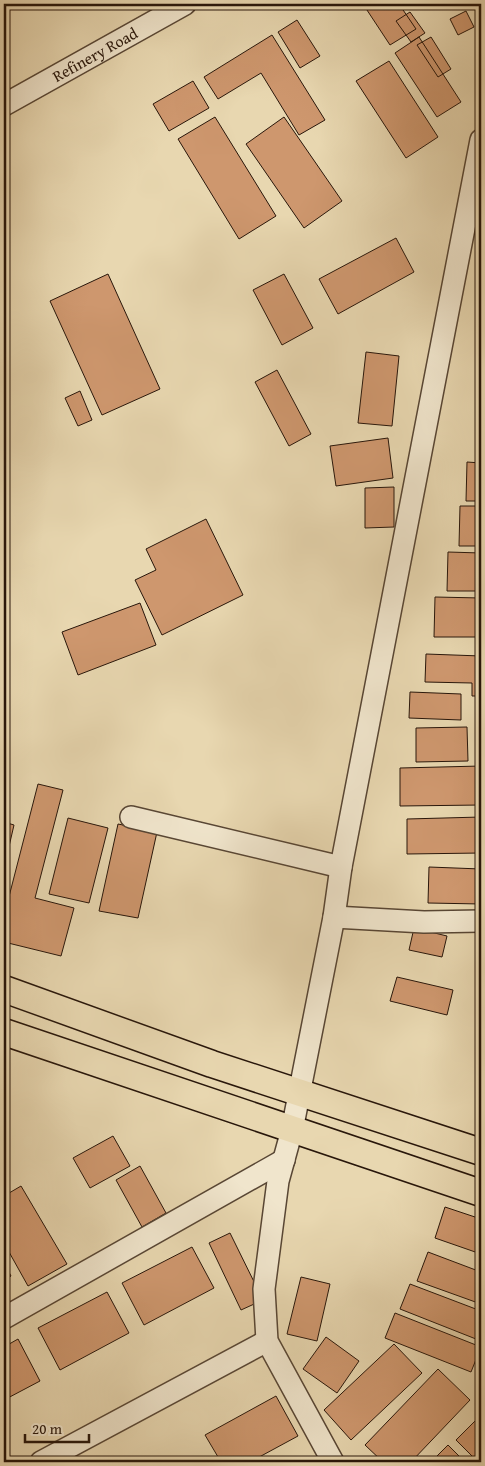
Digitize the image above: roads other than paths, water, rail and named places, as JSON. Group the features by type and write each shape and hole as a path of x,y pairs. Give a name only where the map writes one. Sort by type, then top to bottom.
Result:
{"main road":[{"path":"4,989 298,1093 481,1152"},
{"path":"4,1032 481,1193"}],"street":[{"name":"Refinery Road","path":"4,104 185,4"},
{"path":"333,1462 267,1341 264,1289 278,1181 292,1130 334,917 341,867 481,140"},
{"path":"131,818 341,867"},
{"path":"334,917 424,922 481,921"},
{"path":"4,1318 284,1160"},
{"path":"41,1462 267,1341"}]}
